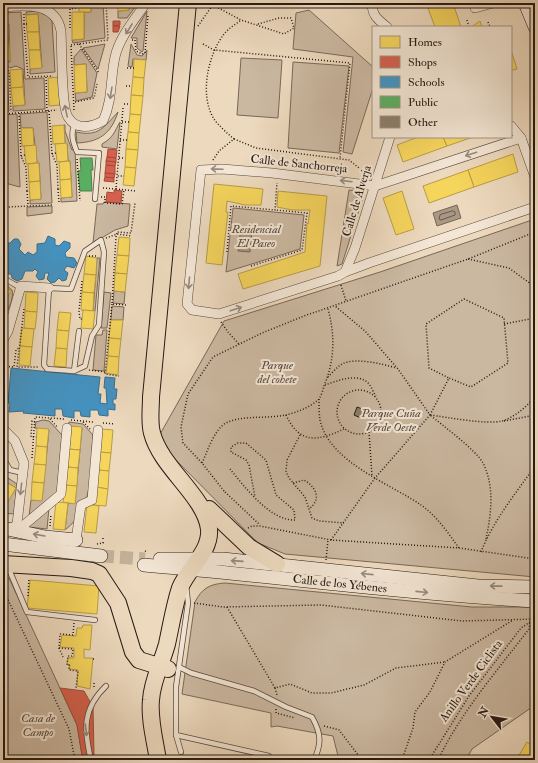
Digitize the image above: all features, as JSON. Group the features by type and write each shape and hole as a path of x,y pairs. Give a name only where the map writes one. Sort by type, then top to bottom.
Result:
{"highway":[{"path":"188,3 156,335 150,422 152,433 160,452 201,509 206,519 208,539 195,576"},
{"path":"175,756 160,706 160,695 167,666 178,633 185,594 195,576 211,555 216,540 213,517 164,439 161,415 168,297 195,3"},
{"path":"208,509 249,547 277,564"},
{"path":"4,560 92,571 99,574 118,603 133,652 139,660 167,666"},
{"path":"158,760 151,700 167,666"}],"street":[{"path":"7,6 36,4 53,13 60,26 65,110 67,117 75,124 87,127 103,121 110,102 115,56 123,39 146,3"},
{"path":"382,3 372,3 372,12 375,18 386,26"},
{"path":"474,3 476,8 492,3"},
{"path":"525,3 535,27"},
{"path":"512,127 521,138 535,178"},
{"name":"Calle de Alverja","path":"345,272 355,248 390,138"},
{"name":"Calle de Sanchorreja","path":"345,272 338,276 219,314 192,310 188,304 201,170 222,169 272,173 375,186 521,138"},
{"path":"345,272 535,207"},
{"path":"3,340 8,331 7,323 22,286 49,288"},
{"path":"24,525 61,494 67,428"},
{"path":"3,429 15,441 24,463 17,524 7,528"},
{"path":"7,528 45,537 76,540 81,505 92,500 98,430"},
{"path":"3,544 101,559 4,560"},
{"name":"Calle de los Yébenes","path":"535,587 478,586 277,564 195,576 174,568 145,557 195,576 474,598 535,601"}],"lane":[{"path":"75,124 72,130 73,141 77,152 99,153 95,199"},
{"path":"101,240 104,252 99,325 92,336 85,366 74,371 44,367 49,288 71,289 85,251 101,240"},
{"path":"3,278 21,288"},
{"path":"74,371 79,331"},
{"path":"3,458 10,470 23,473"},
{"path":"4,560 27,612 95,620"},
{"path":"167,666 176,687 175,756"},
{"path":"167,666 209,679 238,685 312,717 320,732 320,744 314,760"},
{"path":"92,760 85,723 94,697 106,686"},
{"path":"176,735 269,756"}],"path":[{"path":"69,3 71,26 70,32"},
{"path":"70,9 77,8 77,3"},
{"path":"71,45 108,40 106,3"},
{"path":"197,22 197,28 214,4 242,20 258,24 284,34 294,28 291,18 279,18 258,24"},
{"path":"25,10 28,77 57,76"},
{"path":"135,40 136,51 142,54 145,52 148,19"},
{"path":"242,20 225,32 214,50 208,72 207,102 214,118 234,139 256,148 349,160 370,177"},
{"path":"467,20 469,26"},
{"path":"488,22 490,26"},
{"path":"71,39 75,108"},
{"path":"79,44 99,73"},
{"path":"203,44 214,50 350,63 340,158"},
{"path":"3,67 9,71 11,113"},
{"path":"127,68 134,68"},
{"path":"46,77 48,111 52,135 52,154 58,171 59,203"},
{"path":"75,102 94,98 98,84"},
{"path":"126,86 132,86"},
{"path":"124,104 130,104"},
{"path":"116,189 123,108"},
{"path":"3,114 61,110"},
{"path":"19,113 21,156 27,173 28,206"},
{"path":"122,122 129,122"},
{"path":"213,161 219,151 234,139"},
{"path":"120,140 127,140"},
{"path":"77,152 80,201"},
{"path":"52,154 56,153"},
{"path":"21,156 25,155"},
{"path":"119,158 125,158"},
{"path":"117,176 124,176"},
{"path":"275,210 277,182"},
{"path":"102,188 136,191"},
{"path":"100,197 105,197 105,203 122,204 124,190"},
{"path":"3,201 7,207 52,205"},
{"path":"101,240 117,234 117,232 131,233 135,203"},
{"path":"226,252 231,206 307,213 302,250 251,266"},
{"path":"260,526 225,491 183,443 181,427 188,394 213,357 283,325 468,259 535,232"},
{"path":"117,234 132,236"},
{"path":"105,372 116,264 117,234"},
{"path":"468,259 509,268 535,287"},
{"path":"82,277 80,319 82,319"},
{"path":"341,285 346,302"},
{"path":"464,298 504,318 508,363 471,387 449,378 430,368 426,324 464,298"},
{"path":"112,304 126,305"},
{"path":"335,306 364,331 398,369 430,415 463,443 482,462 490,484 491,515 486,539 481,552"},
{"path":"24,307 24,320 17,367 44,367"},
{"path":"328,309 333,325 334,346 328,377 319,399 320,421 327,437 345,457 375,478 422,505 444,526 459,548"},
{"path":"504,324 535,318"},
{"path":"221,322 239,344"},
{"path":"105,329 110,329"},
{"path":"3,366 14,367 16,350 19,348"},
{"path":"328,377 343,364 366,361 384,364 398,369"},
{"path":"89,370 119,376"},
{"path":"331,540 375,478 430,415 449,378"},
{"path":"325,385 344,379 360,379 368,382 377,398 382,413 376,427 369,432 358,435 344,429 337,417 337,410 343,396 357,389 372,393 377,398"},
{"path":"502,421 524,409 535,397"},
{"path":"202,463 216,435 227,423 243,419 286,415 306,407 319,399"},
{"path":"286,415 290,424 300,435 308,438 327,437 344,429"},
{"path":"430,415 469,420 502,421 535,415"},
{"path":"34,427 35,417 115,424"},
{"path":"35,422 32,422 31,437 36,437"},
{"path":"369,432 372,476"},
{"path":"300,435 287,460 286,472 305,497 312,518 319,521 344,523"},
{"path":"230,469 255,497 280,517 295,520 294,510 276,495 266,460 246,443 238,443 231,447 231,452 246,460 249,464 255,497"},
{"path":"486,539 535,466"},
{"path":"293,483 304,480 311,484 316,490 317,498 313,506 309,509"},
{"path":"50,528 52,502"},
{"path":"51,515 55,516"},
{"path":"245,531 252,526 260,526 328,540 459,548 535,559"},
{"path":"98,543 103,544 103,539"},
{"path":"326,561 328,540"},
{"path":"195,576 227,607 275,688 290,684 312,693 331,693 364,685 396,668 444,662 514,619"},
{"path":"27,600 29,578"},
{"path":"3,589 69,729 76,760"},
{"path":"227,607 321,605 462,621 535,619"},
{"path":"67,658 63,657 59,648 60,634 73,635 75,618"},
{"name":"Anillo Verde Ciclista","path":"429,760 469,696 509,643 535,619"},
{"path":"438,760 458,723 493,673 529,629 529,623 535,626"},
{"path":"59,648 72,649 72,656 68,656 67,658"},
{"path":"67,658 69,670 78,671 76,688"},
{"path":"402,760 413,728 415,712 430,692 444,662"},
{"path":"94,682 94,687"}],"green space":[{"path":"90,3 103,3 105,38 73,43 72,40 84,39 84,12 91,12"},
{"path":"129,3 138,3 127,18 118,18 118,11 129,10"},
{"path":"309,10 372,66 372,91 352,154 343,152 353,57 293,49 296,13"},
{"path":"38,11 50,17 52,21 55,72 30,74 30,69 42,67 38,14 26,15 26,12"},
{"path":"147,11 142,52 137,48 137,38 131,38"},
{"path":"21,12 25,79 44,78 45,109 13,111 13,106 25,105 23,69 16,66 10,68 3,64 3,62 10,62 9,24 3,24 3,13"},
{"path":"105,44 98,69 83,48"},
{"path":"131,44 137,55 142,56 147,50 146,60 133,59 132,67 128,66"},
{"path":"81,49 97,73 92,97 76,101 75,93 87,92 86,64 74,65 74,57"},
{"path":"241,58 282,60 278,118 237,115"},
{"path":"293,62 349,66 339,153 288,148"},
{"path":"3,69 7,72 9,111 3,112"},
{"path":"47,112 52,203 30,204 30,200 41,199 39,163 37,163 33,128 21,128 20,114"},
{"path":"118,112 112,126 98,139 77,143 76,132 96,132 105,126"},
{"path":"17,114 20,187 5,183 3,115"},
{"path":"120,122 117,149 102,147 102,144 115,132"},
{"path":"64,125 72,150 75,149 77,201 61,202 61,198 72,197 70,161 68,161 67,144 65,144"},
{"path":"349,190 365,191 342,264 337,266"},
{"path":"104,202 130,204 128,226 115,230 93,243 97,204 103,204"},
{"path":"52,206 52,213 27,216 27,207"},
{"name":"Residencial El Paseo","path":"233,208 304,215 300,249 226,272"},
{"name":"Parque Cuña Verde Oeste","path":"535,219 535,577 285,554 258,543 168,452 159,436 224,321 380,272"},
{"path":"97,258 100,258 95,311 93,311"},
{"path":"5,284 12,290 12,300 3,316"},
{"path":"114,291 125,292 124,304 113,303"},
{"path":"104,292 111,293 107,328 101,328"},
{"path":"112,306 124,307 123,320 111,320"},
{"path":"103,330 107,330 104,371 93,370 96,335 102,335"},
{"path":"43,420 49,421 62,435 57,494 29,516 31,500 42,500 49,430 35,428 36,422"},
{"path":"69,422 83,424 93,435 91,474 86,499 82,510 75,521 65,530 68,503 75,503 82,428 68,426"},
{"path":"5,476 17,484 14,514 3,513 8,499 16,488 6,482 3,487"},
{"path":"49,508 47,529 28,527"},
{"name":"Casa de Campo","path":"9,578 77,725 83,760 3,760 3,581"},
{"path":"225,583 472,607 535,607 535,705 472,749 466,760 339,760 333,736 277,726 271,727 271,713 182,694 195,602 201,593 207,588 215,584"}],"water":[{"path":"457,205 461,218 437,226 433,213"},
{"path":"241,228 252,229 250,252 238,251"}],"building: Homes":[{"path":"79,3 90,3 91,12 79,12"},
{"path":"117,3 129,3 129,10 118,11"},
{"path":"453,3 461,26 435,26 428,8"},
{"path":"72,12 84,12 84,39 72,40"},
{"path":"38,14 39,32 27,32 26,15"},
{"path":"480,21 482,26 473,26"},
{"path":"7,24 9,43 3,43 3,25"},
{"path":"27,32 39,32 40,50 29,50"},
{"path":"3,43 9,43 10,60 3,61"},
{"path":"29,50 40,50 42,68 30,69"},
{"path":"512,53 517,69 512,70"},
{"path":"134,59 146,60 144,78 133,77"},
{"path":"86,64 87,92 75,93 74,65"},
{"path":"22,69 23,87 11,88 10,70"},
{"path":"59,77 60,105 49,106 48,78"},
{"path":"133,77 144,78 143,96 131,95"},
{"path":"23,87 25,105 13,106 11,88"},
{"path":"131,95 143,96 141,115 130,114"},
{"path":"130,114 141,115 139,133 128,132"},
{"path":"64,125 65,144 53,144 52,126"},
{"path":"21,128 33,128 34,146 22,146"},
{"path":"128,132 139,133 138,150 126,149"},
{"path":"415,138 443,138 447,146 403,162 397,145"},
{"path":"443,138 470,138 447,146"},
{"path":"67,143 68,161 57,162 55,144"},
{"path":"36,145 37,163 26,164 24,146"},
{"path":"126,149 138,150 136,168 125,167"},
{"path":"513,154 518,172 474,187 468,170"},
{"path":"70,161 71,179 60,180 59,162"},
{"path":"39,163 40,181 29,182 28,164"},
{"path":"4,165 5,183 3,183 3,166"},
{"path":"125,167 136,168 134,186 123,185"},
{"path":"468,170 474,187 429,203 423,186"},
{"path":"71,179 72,197 61,198 60,180"},
{"path":"40,181 41,199 30,200 29,182"},
{"path":"214,184 263,189 261,205 245,205 227,201 226,212 228,212 222,265 206,263"},
{"path":"278,191 327,196 320,266 243,289 238,274 305,252 307,223 308,224 310,210 292,210 277,207"},
{"path":"402,191 414,229 396,235 383,198"},
{"path":"119,237 130,238 129,256 117,255"},
{"path":"117,255 129,256 127,274 115,273"},
{"path":"86,256 97,258 96,275 84,274"},
{"path":"115,273 127,274 125,292 114,291"},
{"path":"84,274 96,275 94,293 82,292"},
{"path":"3,286 11,291 3,305"},
{"path":"26,292 38,293 37,312 25,311"},
{"path":"82,292 94,293 93,311 81,310"},
{"path":"83,310 95,311 93,329 81,328"},
{"path":"25,311 37,312 35,329 24,328"},
{"path":"59,312 71,313 69,331 57,330"},
{"path":"111,320 123,320 121,339 109,338"},
{"path":"22,328 34,329 32,347 20,346"},
{"path":"57,330 69,331 67,349 56,348"},
{"path":"109,338 121,339 119,357 108,356"},
{"path":"20,346 32,347 30,366 19,365"},
{"path":"56,348 67,349 66,367 54,366"},
{"path":"108,356 119,357 118,375 106,373"},
{"path":"70,426 82,427 80,450 68,449"},
{"path":"37,428 49,429 47,447 36,446"},
{"path":"101,429 113,430 111,453 99,452"},
{"path":"36,446 47,447 46,465 34,464"},
{"path":"68,449 80,450 78,468 67,467"},
{"path":"99,452 111,453 109,471 98,470"},
{"path":"34,464 46,465 44,483 32,482"},
{"path":"67,467 78,468 77,486 65,485"},
{"path":"98,470 109,471 108,489 96,487"},
{"path":"6,482 16,488 3,510 3,487"},
{"path":"32,482 44,483 42,501 31,500"},
{"path":"65,485 77,486 75,504 63,502"},
{"path":"96,487 108,489 106,506 94,505"},
{"path":"56,502 68,503 65,530 53,529"},
{"path":"87,504 99,506 96,533 84,532"},
{"path":"30,580 99,586 97,614 27,608"},
{"path":"83,625 92,625 90,650 84,649 84,658 93,658 90,689 77,686 78,670 69,669 70,665 67,664 68,658 74,658 74,648 60,647 62,635 76,636 77,628 82,628"},
{"path":"527,742 535,747 535,760 516,760"}],"building: Shops":[{"path":"113,21 120,21 120,25 113,26"},
{"path":"113,26 120,26 118,32 113,32"},
{"path":"108,149 117,150 116,158 107,157"},
{"path":"107,157 116,158 116,162 106,161"},
{"path":"106,161 116,162 115,166 106,165"},
{"path":"106,165 115,166 115,174 105,173"},
{"path":"105,173 115,174 114,178 105,177"},
{"path":"105,177 114,178 114,182 104,181"},
{"path":"114,190 122,191 121,203 106,202 107,192 114,193"},
{"path":"60,688 84,691 93,707 94,755 82,756 77,725"}],"building: Schools":[{"path":"48,236 55,239 55,245 59,246 64,241 70,243 70,248 65,253 66,257 74,258 77,263 74,268 67,266 64,270 68,273 66,280 62,281 59,278 55,282 51,283 47,279 49,273 45,273 44,279 39,280 36,276 38,272 35,269 33,271 25,271 22,279 17,281 12,278 11,274 6,274 7,270 3,269 3,243 10,243 14,239 18,239 21,244 19,249 25,255 28,252 33,255 37,252 37,244 45,243"},
{"path":"11,368 100,377 98,394 101,394 100,403 107,404 106,388 104,388 105,377 115,378 114,389 117,389 116,399 113,399 113,404 115,404 115,410 108,409 108,416 99,415 98,410 90,410 90,417 81,416 80,411 74,411 74,418 63,416 62,409 55,409 55,416 23,413 24,411 9,412 10,403 8,403"}],"building: Public":[{"path":"80,158 92,158 92,191 80,191 78,171 81,170"}],"building: Other":[{"path":"357,407 365,410 361,418 354,415"}],"tunnel":[{"path":"101,556 145,559"}],"park label":[{"name":"Parque del cohete","path":"277,372"}]}
